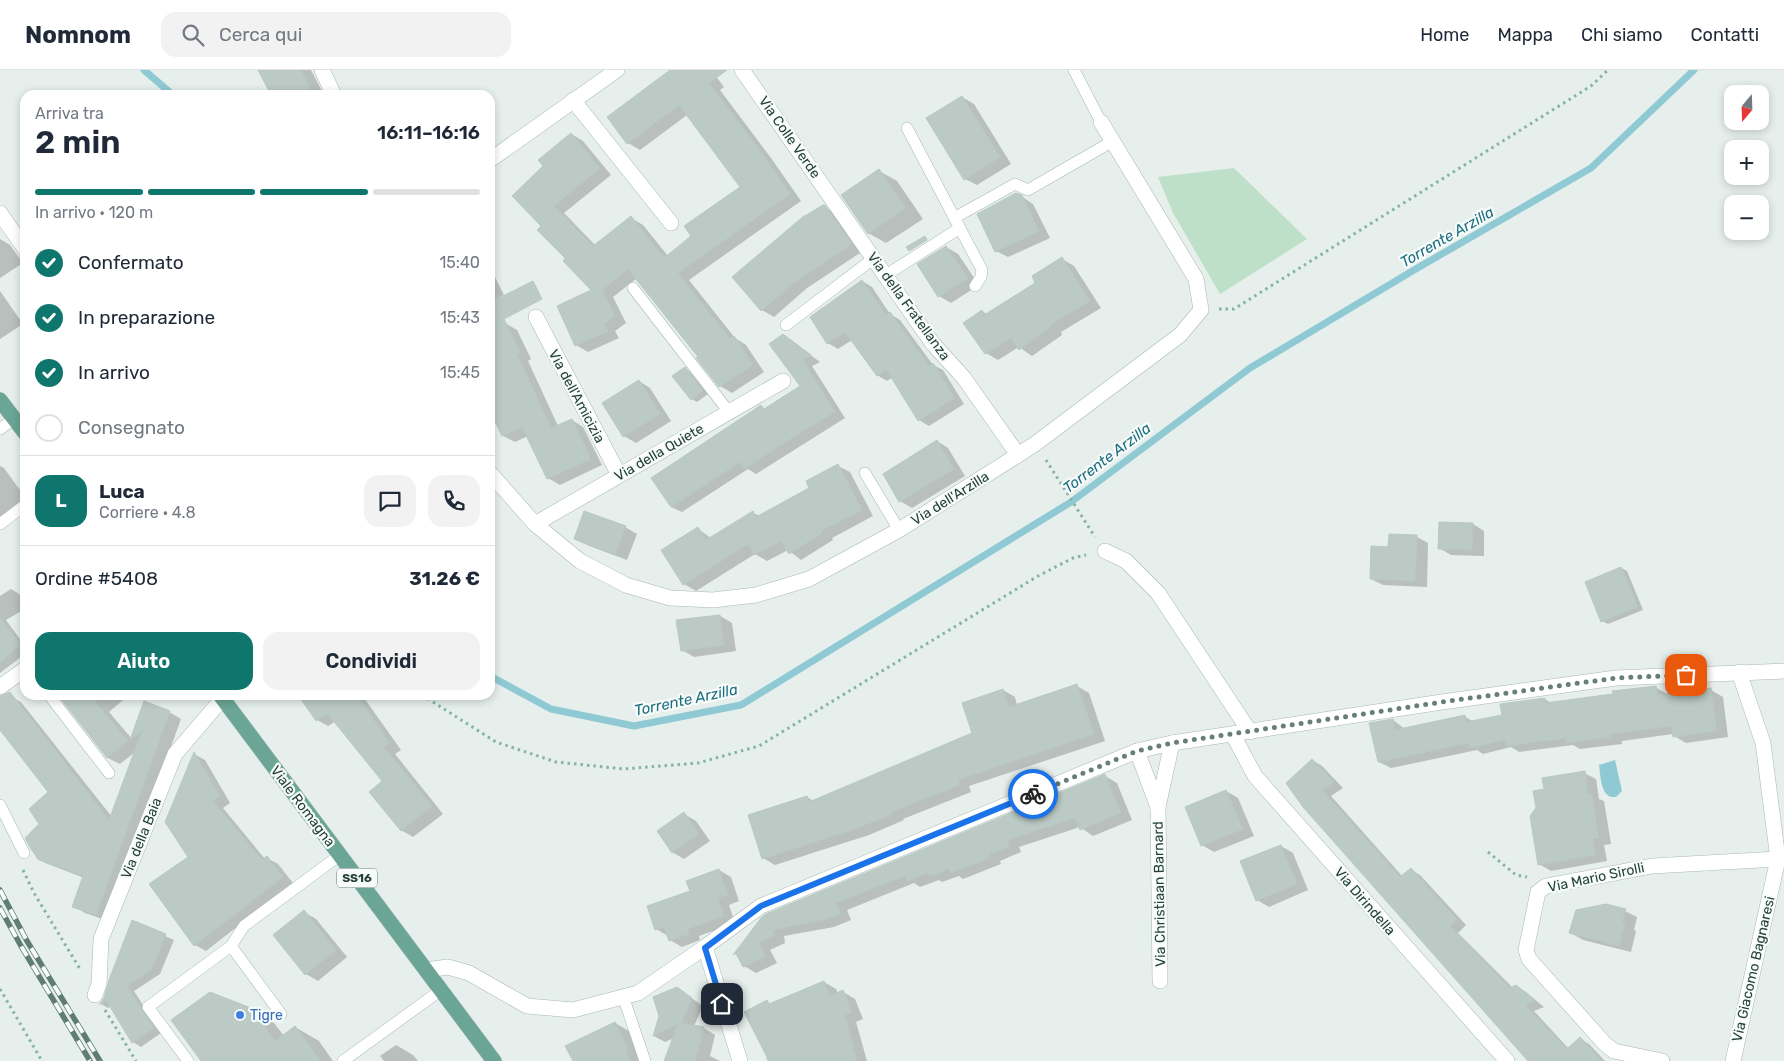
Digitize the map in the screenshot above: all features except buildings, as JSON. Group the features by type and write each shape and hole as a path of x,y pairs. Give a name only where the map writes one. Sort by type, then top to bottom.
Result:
{"main road":[{"path":"0,400 20,427"},
{"name":"Viale Romagna","path":"224,700 494,1061"}],"street":[{"path":"322,70 332,90"},
{"path":"495,156 617,70"},
{"name":"Via Colle Verde","path":"742,70 837,204"},
{"path":"573,100 671,223"},
{"path":"1101,122 1196,279 1201,310"},
{"name":"Via della Fratellanza","path":"837,204 933,344 964,378 1018,455"},
{"path":"0,213 20,242"},
{"name":"Via dell'Arzilla","path":"495,480 535,524 580,562 626,585 670,598 713,600 756,595 809,579 899,530 1018,455 1180,336 1201,310"},
{"name":"Via dell'Amicizia","path":"536,317 619,475"},
{"name":"Via della Quiete","path":"535,524 783,381"},
{"path":"1105,551 1126,561 1158,593 1250,732"},
{"path":"426,970 448,967 469,973 527,1006 573,1010 638,992 705,948 761,906 1137,751 1172,743 1616,678 1784,671"},
{"path":"0,688 20,672"},
{"name":"Via Giacomo Bagnaresi","path":"1733,1061 1778,859 1763,743 1739,672"},
{"name":"Via della Baia","path":"95,994 99,984 101,939 175,754 220,700"},
{"name":"Via Dirindella","path":"1232,735 1255,776 1507,1061"},
{"name":"Via Christiaan Barnard","path":"1160,981 1158,807 1172,743"},
{"name":"Via Christiaan Barnard","path":"1137,751 1158,807"},
{"name":"Via Mario Sirolli","path":"1662,1061 1614,1051 1605,1044 1529,959 1526,950 1538,892 1546,886 1652,866 1778,859"},
{"path":"705,948 740,1061"}],"lane":[{"path":"1074,70 1101,122"},
{"path":"907,128 982,270 981,277 974,286"},
{"path":"954,218 1014,184 1028,190 1113,142"},
{"path":"886,275 960,228"},
{"path":"786,325 874,258"},
{"path":"633,288 729,412"},
{"path":"0,429 14,419"},
{"path":"865,473 899,530"},
{"path":"0,524 20,509"},
{"path":"53,700 109,773"},
{"path":"0,805 24,853"},
{"path":"188,1061 148,1007 231,946 244,926 340,855"},
{"path":"231,946 281,1014"},
{"path":"343,1061 441,990"},
{"path":"623,996 645,1061"}],"path":[{"path":"1201,310 1234,309 1592,86 1608,70"},
{"path":"430,700 496,742 556,762 624,770 698,762 759,746 1038,576 1073,558 1105,551 1042,455"},
{"path":"1488,852 1516,875 1525,876 1546,886"},
{"path":"21,867 34,893 136,1061"},
{"path":"0,989 42,1061"}],"green space":[{"path":"1234,168 1307,239 1220,294 1173,213 1158,177"}],"water":[{"path":"1615,760 1622,791 1616,797 1611,797 1604,791 1602,786 1599,765"}],"waterway":[{"name":"Torrente Arzilla","path":"144,70 167,90"},
{"name":"Torrente Arzilla","path":"495,679 551,709 634,726 741,705 1071,502 1250,368 1414,270 1591,168 1694,70"}],"railway":[{"path":"0,890 27,941 100,1061"},
{"path":"0,908 90,1061"}],"way so far":[{"path":"1033,794 1137,751 1172,743 1616,678 1686,675"}],"place":[{"name":"Tigre","path":"240,1015"}],"route":[{"path":"722,1004 705,948 761,906 1033,794"}]}
